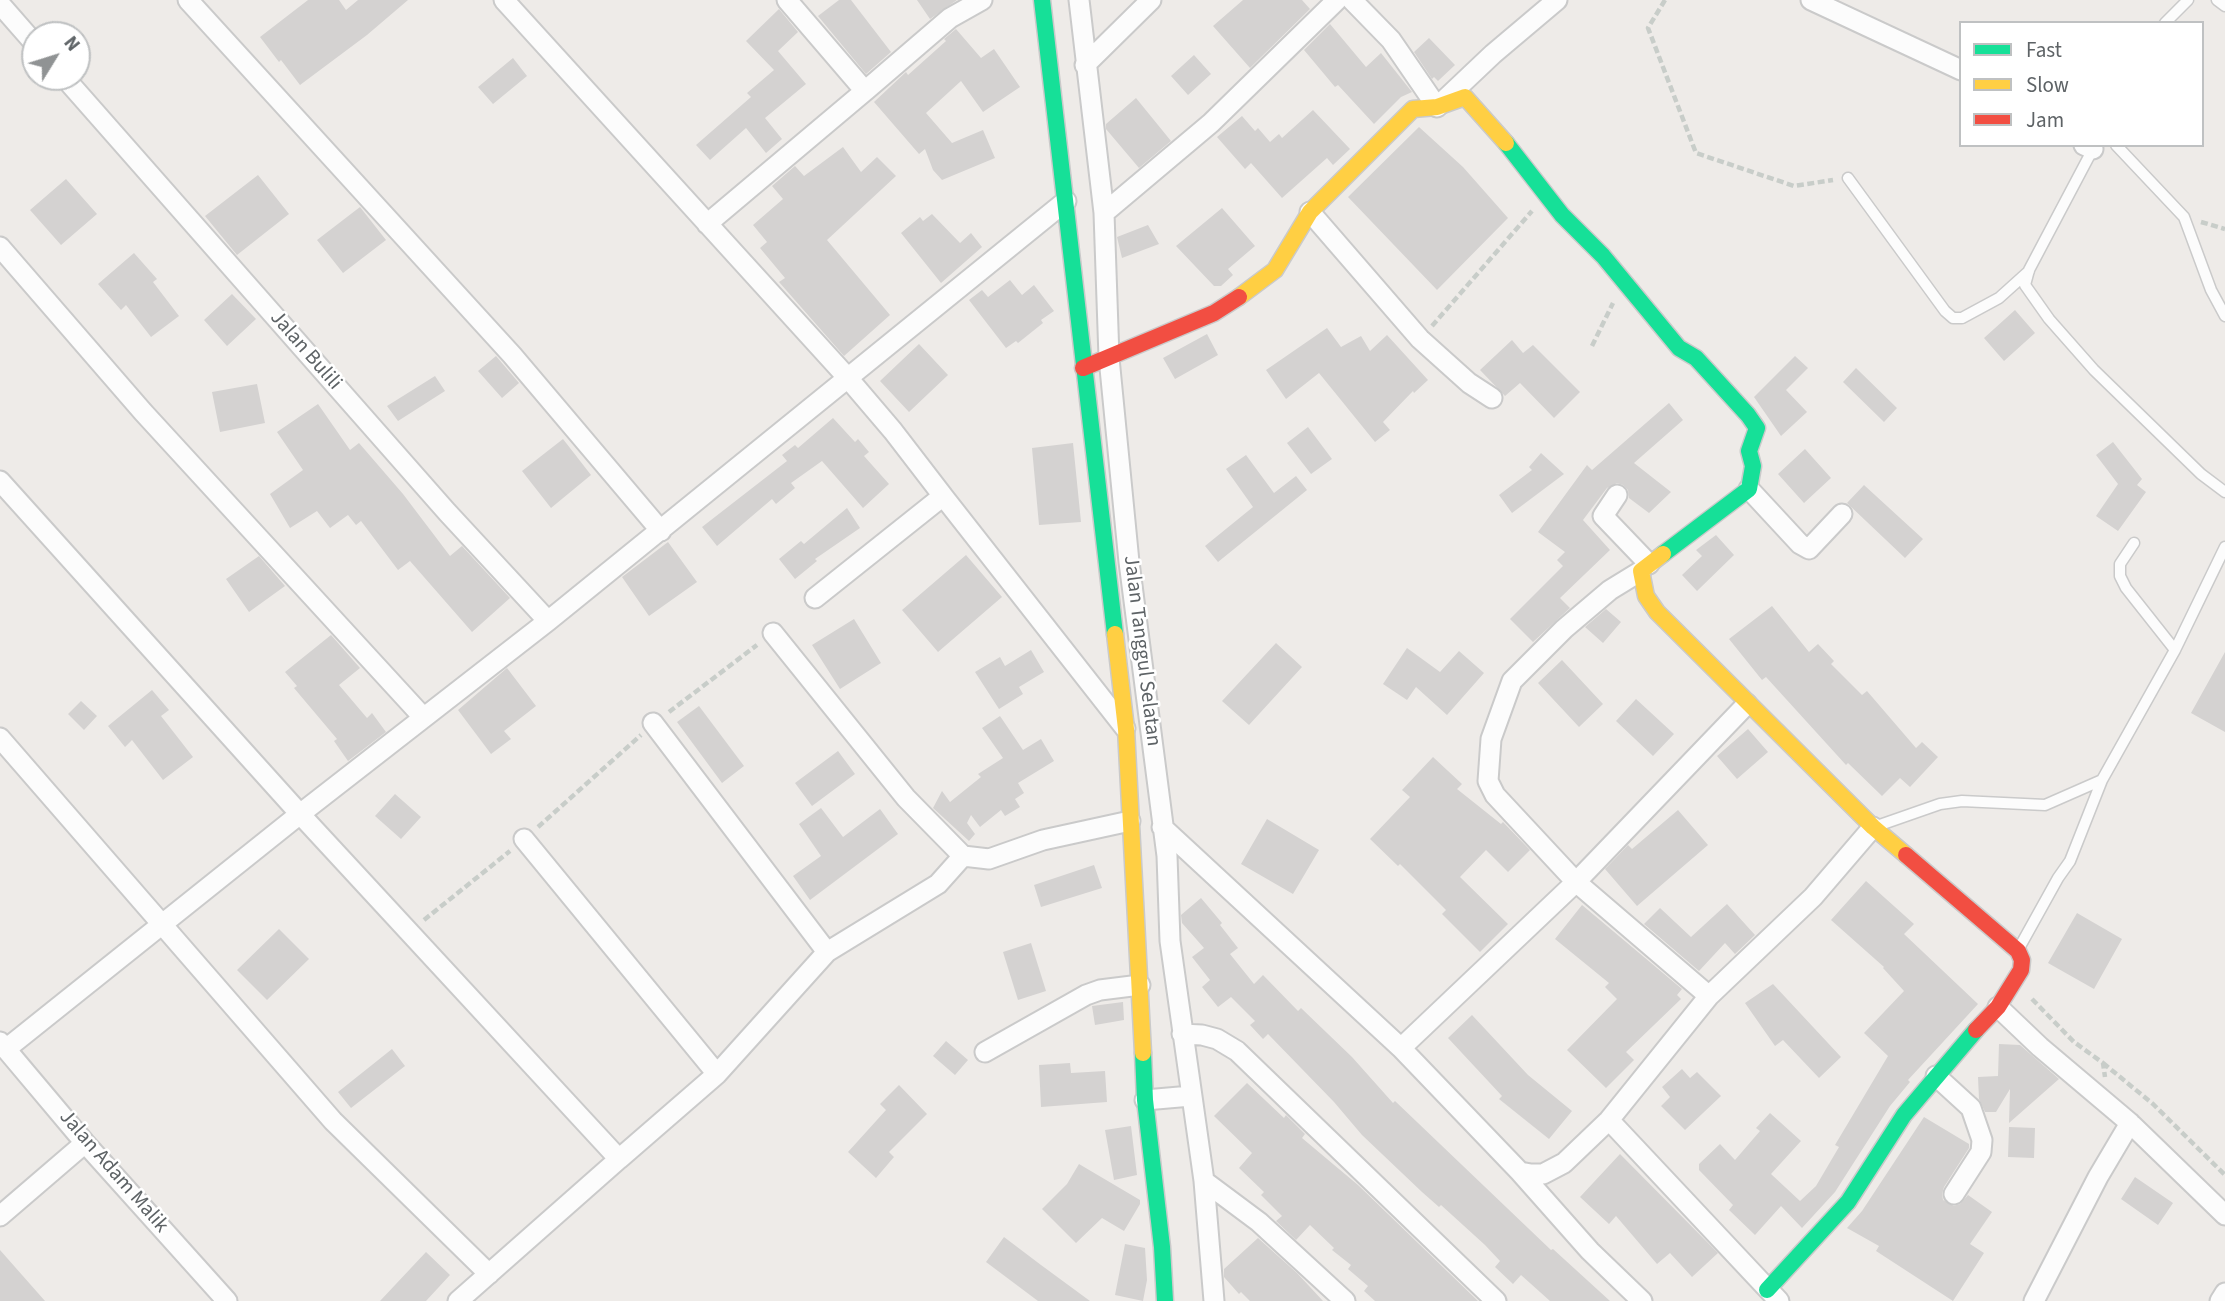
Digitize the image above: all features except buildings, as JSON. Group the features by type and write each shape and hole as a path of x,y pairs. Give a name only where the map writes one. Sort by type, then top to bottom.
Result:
{"street":[{"path":"188,0 512,355 661,531"},
{"path":"503,0 847,377 893,431 1126,729"},
{"path":"787,0 865,91"},
{"path":"707,224 958,12 982,0"},
{"name":"Jalan Tanggul Selatan","path":"1042,0 1126,729 1145,1100 1162,1247 1165,1301"},
{"name":"Jalan Tanggul Selatan","path":"1079,0 1104,213 1109,358 1129,562 1167,856 1170,941 1204,1181 1214,1301"},
{"path":"1085,65 1151,0"},
{"path":"1104,213 1211,123 1337,0"},
{"path":"1352,0 1391,40 1437,107"},
{"path":"1437,107 1493,54 1557,0"},
{"path":"1811,0 1959,69"},
{"path":"0,4 21,28"},
{"name":"Jalan Bulili","path":"76,91 446,512 548,621"},
{"path":"1083,368 1214,313 1250,290 1275,270 1310,212 1413,109 1437,107 1465,97 1521,161 1562,215 1624,281 1679,348 1696,358 1757,428 1749,451 1753,466 1749,489 1645,568 1610,590 1564,629 1512,681 1491,739 1488,780 1495,795 1576,882 1709,996"},
{"path":"3,1046 162,925 548,621 1066,201"},
{"path":"1310,212 1420,338 1469,383 1492,398"},
{"path":"0,247 199,474 423,717"},
{"path":"0,481 300,814 619,1158"},
{"path":"1749,489 1800,544 1809,550 1842,514"},
{"path":"1609,1120 1699,1213 1773,1296 1848,1202 1904,1115 1998,1007 2021,970 2022,960 2018,951 1873,827 1657,612 1646,596 1645,568 1603,516 1617,495"},
{"path":"815,598 943,496"},
{"path":"773,633 906,798 964,856 989,859 1043,840 1130,821"},
{"path":"1401,1048 1576,882 1747,704"},
{"path":"653,723 827,952"},
{"path":"0,738 333,1121 489,1273"},
{"path":"1162,827 1401,1048 1520,1172 1590,1251 1642,1301"},
{"path":"1520,1172 1543,1174 1573,1156 1609,1120 1709,996 1813,897 1873,827"},
{"path":"524,839 717,1074"},
{"path":"458,1301 717,1074 827,952 938,884 964,856"},
{"path":"985,1052 1086,995 1100,990 1140,985"},
{"path":"1998,1007 2040,1047 2130,1123 2225,1215"},
{"path":"1182,1034 1217,1039 1237,1051 1496,1301"},
{"name":"Jalan Adam Malik","path":"3,1046 223,1300"},
{"path":"1936,1076 1971,1108 1982,1140 1981,1152 1954,1194"},
{"path":"1145,1100 1191,1096"},
{"path":"2034,1301 2104,1166 2130,1123"},
{"path":"0,1216 85,1143"},
{"path":"1204,1181 1259,1222 1345,1301"},
{"path":"2220,1301 2225,1293"}],"lane":[{"path":"2167,21 2188,0"},
{"path":"2217,0 2225,6"},
{"path":"2091,147 2029,270 2025,285 2033,299 2076,351 2168,443 2225,492"},
{"path":"2118,147 2183,218 2211,290 2225,316"},
{"path":"1848,178 1945,311 1953,318 1962,318 1999,298 2029,270"},
{"path":"2134,543 2120,564 2120,576 2126,588 2175,650"},
{"path":"2018,951 2070,861 2102,780 2175,650 2225,547"},
{"path":"1873,827 1951,802 2045,805 2102,780"}],"path":[{"path":"1665,0 1647,28 1696,153 1794,186 1848,178"},
{"path":"1420,338 1547,195"},
{"path":"1592,346 1624,281"},
{"path":"410,932 524,839 653,723 773,633"},
{"path":"2014,981 2074,1042 2104,1063 2152,1104 2225,1175"},
{"path":"2104,1063 2108,1104"}],"traffic: fast":[{"path":"1042,0 1115,634"},
{"path":"1506,143 1562,215 1603,256 1679,348 1696,358 1757,428 1749,451 1753,466 1749,489 1663,554"},
{"path":"1767,1290 1848,1202 1904,1115 1976,1030"},
{"path":"1143,1053 1145,1100 1162,1247 1165,1301"}],"traffic: slow":[{"path":"1239,297 1275,270 1310,212 1413,109 1437,107 1465,97 1506,143"},
{"path":"1663,554 1641,571 1646,596 1657,612 1873,827 1906,855"},
{"path":"1115,634 1126,729 1143,1053"}],"traffic: jam":[{"path":"1083,368 1214,313 1239,297"},
{"path":"1906,855 2018,951 2022,960 2021,970 1998,1007 1976,1030"}]}
